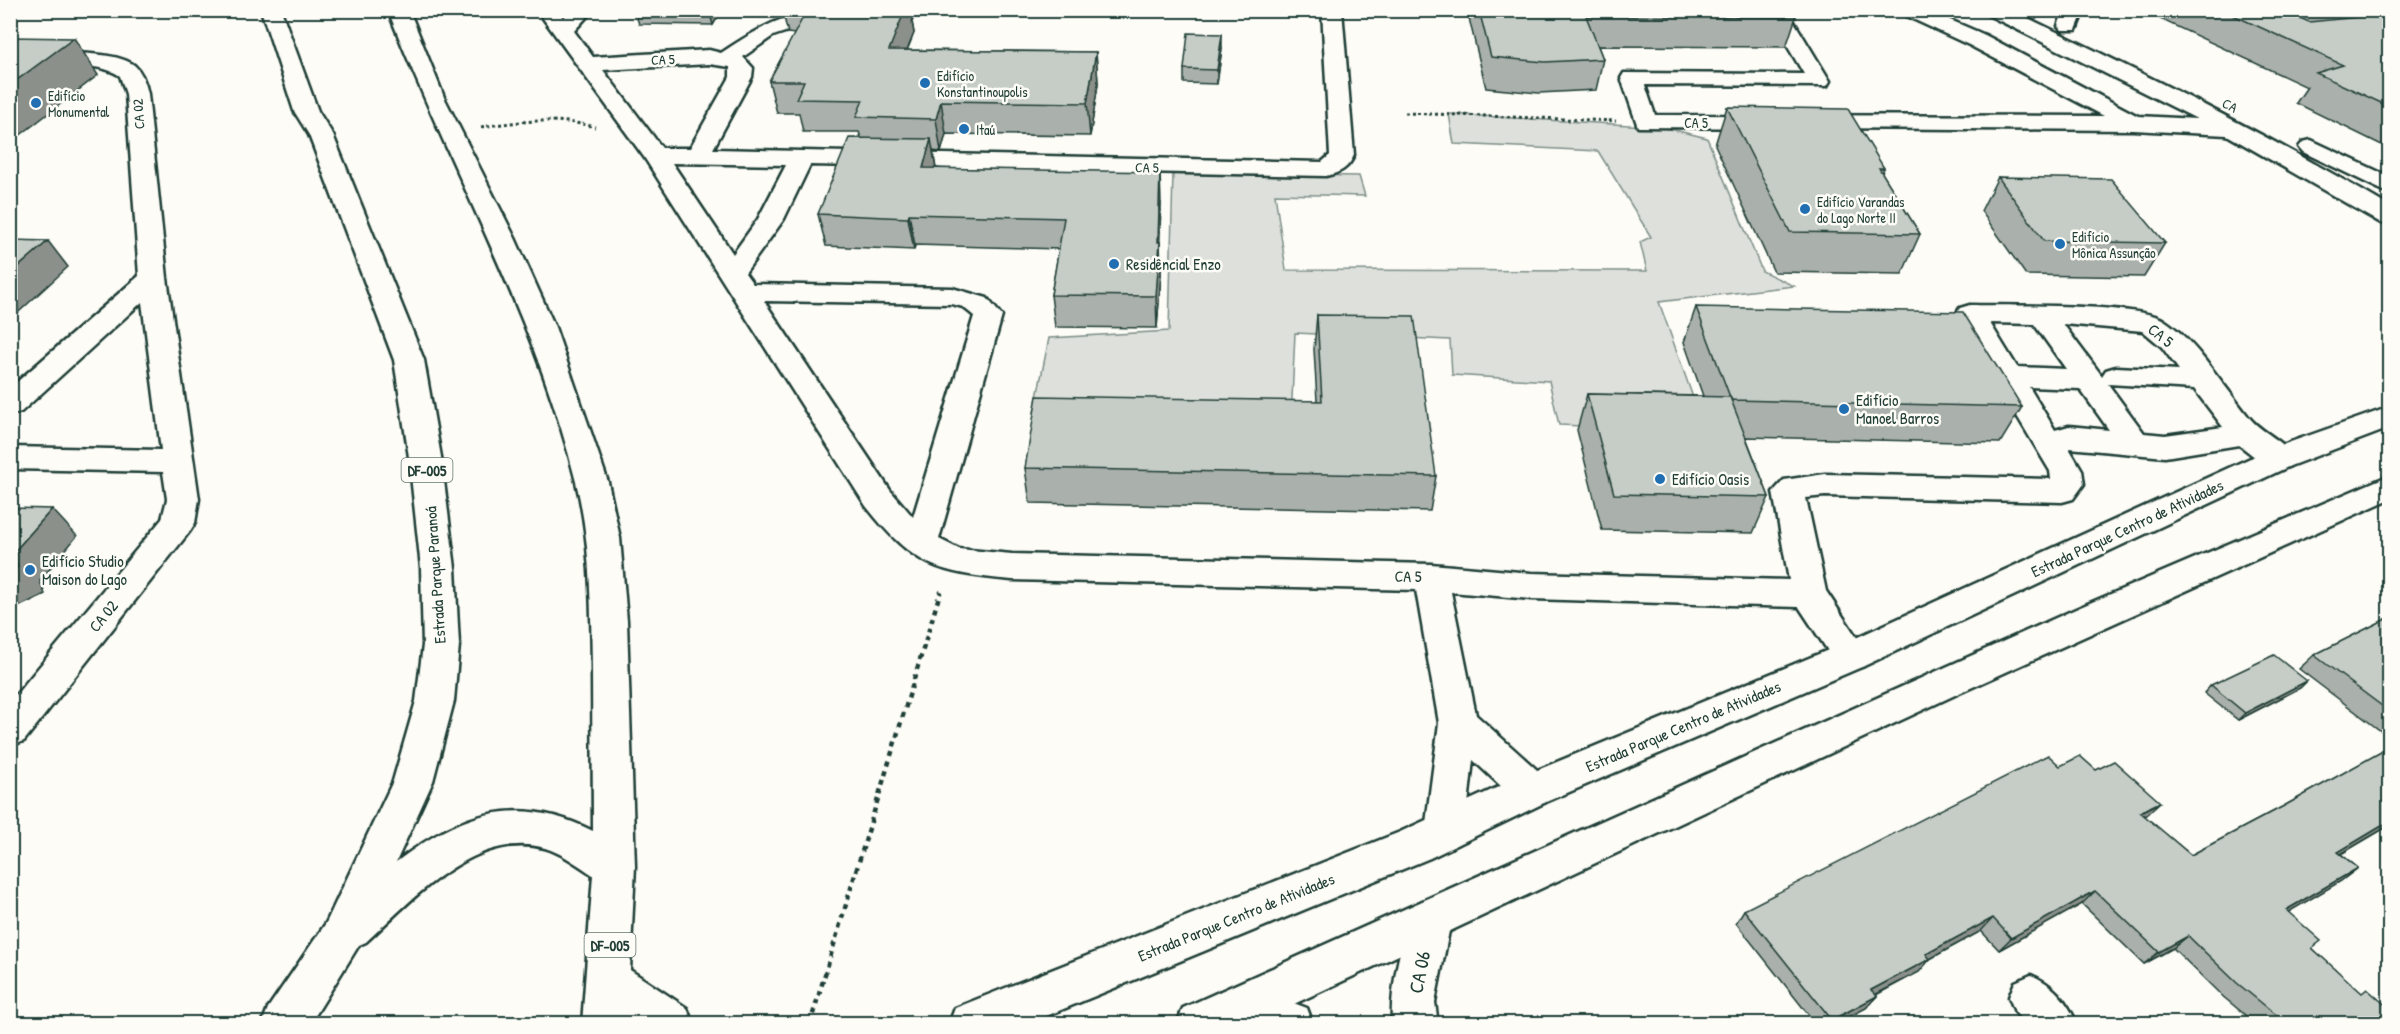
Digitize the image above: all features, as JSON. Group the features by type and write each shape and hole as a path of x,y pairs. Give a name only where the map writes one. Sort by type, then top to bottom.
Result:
{"main road":[{"name":"Estrada Parque Paranoá","path":"271,10 306,111 321,135 409,360 425,456 438,568 441,645 432,713 413,781 341,937 284,1023"},
{"name":"DF-005","path":"398,10 450,132 541,327 592,482 603,538 609,621 614,866 605,1023"},
{"name":"CA 5","path":"583,10 554,21 588,63 647,146 878,498 899,525 921,544 951,559 1012,567 1431,577 1531,586 1809,594"},
{"path":"727,58 766,32 814,16 819,10"},
{"name":"CA 5","path":"647,146 697,158 1326,169 1339,162 1342,154 1332,10"},
{"path":"1646,122 1632,78 1819,81 1776,10"},
{"name":"CA 5","path":"1909,10 1977,40 2133,123"},
{"name":"CA 5","path":"1993,10 2327,179 2390,218"},
{"name":"CA","path":"2036,10 2071,18 2091,34 2390,187"},
{"path":"2310,41 2342,38 2366,25 2362,15 2355,10"},
{"path":"697,158 741,78 742,68 737,62 727,58"},
{"name":"CA 5","path":"588,63 727,58"},
{"name":"CA 02","path":"10,61 108,64 125,69 132,78 137,94 153,278 176,461 183,499 178,523 10,730"},
{"name":"CA 5","path":"1646,122 2133,123 2228,128"},
{"path":"800,160 782,203 738,282 952,296 972,300 982,307 988,316 921,544"},
{"path":"10,405 153,278"},
{"name":"CA 5","path":"1851,656 1809,594 1789,492 1795,488 1825,485 2062,491 2068,484 2066,470 1970,314 2042,315 2140,321 2153,325 2172,341 2245,434 2279,458"},
{"path":"2042,315 2103,378 2136,445"},
{"path":"2007,376 2202,380"},
{"name":"Estrada Parque Centro de Atividades","path":"971,1023 1415,845 1532,790 1851,656 2279,458 2390,417"},
{"path":"2047,442 2069,437 2136,445 2194,444 2245,434"},
{"path":"10,458 176,461"},
{"path":"1199,1023 1430,921 2169,580 2390,486"},
{"name":"CA 5","path":"1431,577 1458,723 1444,831"},
{"path":"1458,723 1532,790"},
{"path":"341,937 418,868 459,844 501,828 539,828 578,842 614,866"},
{"name":"CA 06","path":"1415,1023 1413,1002 1430,921"},
{"path":"609,981 671,1023"},
{"path":"1282,1023 1292,1023"}],"path":[{"path":"1405,113 1646,122"},
{"path":"450,132 524,121 567,120 647,146"},
{"path":"810,1023 951,559"}],"shaded area":[{"path":"1449,114 1662,127 1707,138 1762,271 1794,286 1659,302 1705,431 1559,425 1549,381 1452,375 1450,340 1295,333 1291,421 1034,412 1049,338 1169,331 1173,173 1359,176 1365,196 1275,194 1286,270 1647,271 1640,242 1651,237 1598,151 1454,144"}],"building":[{"path":"807,10 905,10 889,50 1096,52 1087,103 941,101 936,119 856,117 863,100 796,99 804,81 769,81"},
{"path":"1479,10 1792,10 1796,17 1586,16 1603,59 1545,62 1491,57"},
{"path":"2222,10 2281,10 2309,22 2370,16 2378,10 2390,10 2390,107 2316,73 2343,65"},
{"path":"1188,33 1222,34 1217,70 1184,69"},
{"path":"10,37 74,38 10,85"},
{"path":"1727,107 1848,109 1884,168 1879,168 1920,234 1790,232"},
{"path":"849,138 931,139 923,168 1160,172 1158,242 1160,242 1156,296 1051,295 1064,218 909,214 908,218 818,214"},
{"path":"1998,177 2111,179 2165,243 2044,241"},
{"path":"10,240 48,241 10,274"},
{"path":"1696,307 1963,312 2022,407 1732,400"},
{"path":"1317,315 1414,316 1436,476 1025,468 1037,396 1322,401"},
{"path":"1587,394 1730,397 1769,497 1614,494"},
{"path":"10,508 52,509 13,553 18,567 10,571"},
{"path":"2390,617 2390,712 2314,655"},
{"path":"2274,655 2307,681 2245,713 2211,685"},
{"path":"2390,747 2390,821 2338,852 2358,868 2286,910 2321,941 2312,948 2362,993 2367,989 2390,1009 2390,1023 2284,1023 2237,983 2188,936 2159,952 2095,891 2011,938 1993,918 1926,954 1930,959 1871,990 1877,996 1832,1020 1744,910 2048,755 2060,766 2080,756 2096,770 2114,761 2160,802 2140,812 2191,855"}],"place":[{"name":"Edifício Konstantinoupolis","path":"925,83"},
{"name":"Edifício Monumental","path":"36,103"},
{"name":"Itaú","path":"964,129"},
{"name":"Edifício Varandas do Lago Norte II","path":"1805,209"},
{"name":"Edifício Mônica Assunção","path":"2060,244"},
{"name":"Residêncial Enzo","path":"1114,264"},
{"name":"Edifício Manoel Barros","path":"1844,409"},
{"name":"Edifício Oasis","path":"1660,479"},
{"name":"Edifício Studio Maison do Lago","path":"30,570"}]}
